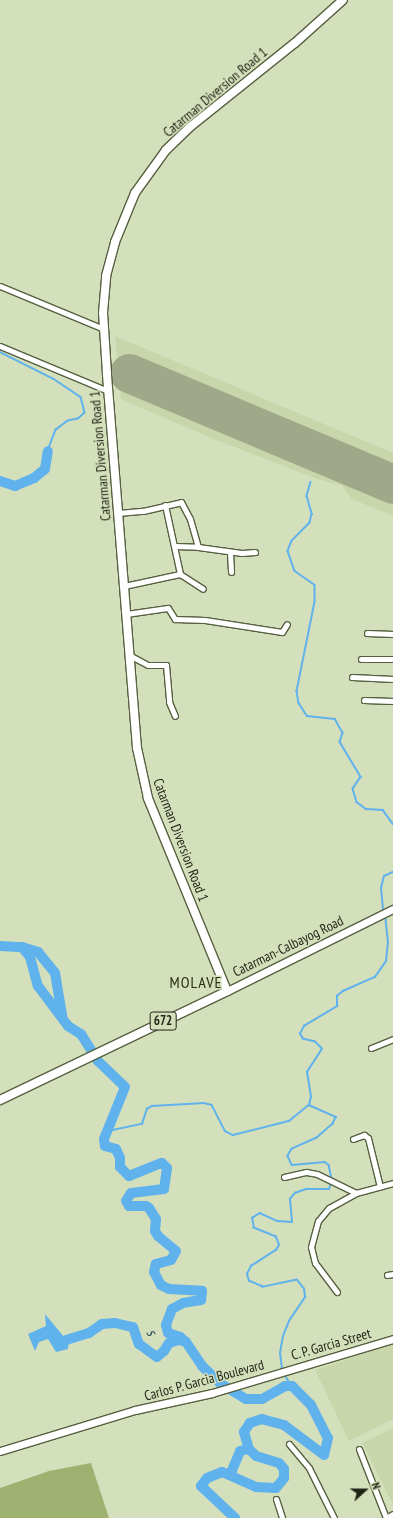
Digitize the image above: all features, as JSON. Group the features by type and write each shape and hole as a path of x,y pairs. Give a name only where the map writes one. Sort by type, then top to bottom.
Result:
{"main road":[{"name":"Catarman Diversion Road 1","path":"227,991 148,798 137,748 108,391 104,330 106,276 114,242 135,193 150,171 190,127 295,43 343,0"},
{"name":"Catarman-Calbayog Road","path":"0,1100 393,909"},
{"name":"C. P. Garcia Street","path":"276,1373 393,1339"},
{"name":"Carlos P. Garcia Boulevard","path":"0,1455 20,1447 139,1411 212,1393 276,1373"},
{"name":"Carlos P. Garcia Boulevard","path":"0,1451 20,1447"}],"street":[{"path":"0,286 104,330"},
{"path":"0,346 108,391"},
{"path":"118,513 143,511 181,502 190,519 198,547"},
{"path":"166,505 180,574"},
{"path":"175,546 198,547 230,552 255,552"},
{"path":"230,552 231,572"},
{"path":"124,586 180,574 203,589"},
{"path":"126,614 168,608 175,619 205,620 282,632 286,624"},
{"path":"367,633 393,634"},
{"path":"129,655 148,665 166,665 169,702 175,716"},
{"path":"361,658 393,659"},
{"path":"352,677 393,679"},
{"path":"364,700 393,701"},
{"path":"371,1048 393,1039"},
{"path":"353,1139 364,1135 368,1138 380,1187"},
{"path":"284,1177 306,1172 318,1174 356,1193"},
{"path":"337,1292 314,1263 311,1247 318,1221 328,1208 356,1193 393,1184"},
{"path":"289,1444 310,1468 334,1518"},
{"path":"359,1449 389,1517"},
{"path":"276,1499 282,1518"}],"shaded area":[{"path":"115,336 393,453 393,516 352,499 341,485 320,480 216,440 121,399"},
{"path":"393,1344 393,1419 349,1441 315,1370"},
{"path":"393,1428 393,1505 362,1443"},
{"path":"91,1463 109,1518 0,1518 0,1488 49,1471"}],"water":[{"path":"45,1314 64,1337 69,1338 68,1349 56,1352 48,1339 39,1342 35,1351 28,1334 46,1326"}],"waterway":[{"path":"0,352 54,379 81,397 85,413 78,419 68,421 56,430 48,451"},
{"path":"0,481 15,486 34,478 45,469 48,451"},
{"path":"311,482 307,496 312,514 310,523 292,541 288,551 295,571 315,585 315,602 297,691 299,703 307,716 335,719 343,733 340,742 361,777 353,789 357,802 366,809 383,810 393,824"},
{"path":"383,910 381,888 384,876 393,872"},
{"path":"108,1131 142,1124 147,1109 152,1106 204,1103 212,1105 225,1131 233,1135 289,1121 309,1105 311,1097 307,1072 322,1049 315,1042 303,1039 300,1034 304,1026 337,1006 337,996 343,991 375,977 386,961 388,943 385,916"},
{"path":"0,946 22,947 38,952 55,973 62,1015"},
{"path":"22,947 30,957 38,986 68,1026 81,1034 98,1061 125,1087 104,1139 105,1146 116,1149 120,1158 120,1167 129,1176 162,1163 167,1168 164,1189 131,1193 126,1201 129,1206 146,1206 149,1208 156,1219 155,1231 158,1236 176,1251 171,1260 156,1264 154,1272 161,1285 169,1289 202,1291 201,1300 183,1303 172,1309 166,1325 168,1333 180,1337 186,1342 202,1366 221,1384 246,1399 262,1399 285,1386 292,1386 311,1405 328,1438 324,1455 284,1425 262,1419 250,1423 244,1432 249,1449 256,1456 279,1463 284,1469 284,1478 276,1488 256,1487 222,1472 207,1478 201,1486 235,1518"},
{"path":"309,1105 336,1117 333,1124 317,1138 292,1149 288,1156 292,1165 325,1162 329,1165 332,1179"},
{"path":"282,1369 280,1353 283,1336 289,1321 305,1297 304,1289 297,1280 263,1287 249,1281 247,1274 251,1266 276,1250 279,1245 276,1237 254,1228 252,1218 260,1213 277,1221 292,1222 290,1199 295,1193 306,1189 329,1189 331,1183"},
{"name":"s","path":"66,1340 89,1333 102,1324 115,1323 133,1327 139,1344 157,1357 164,1351 169,1343 178,1340 184,1341"},
{"path":"284,1374 292,1386"},
{"path":"230,1475 240,1451 249,1449"}],"runway":[{"path":"129,373 393,484"}],"district":[{"name":"MOLAVE","path":"196,982"}]}
